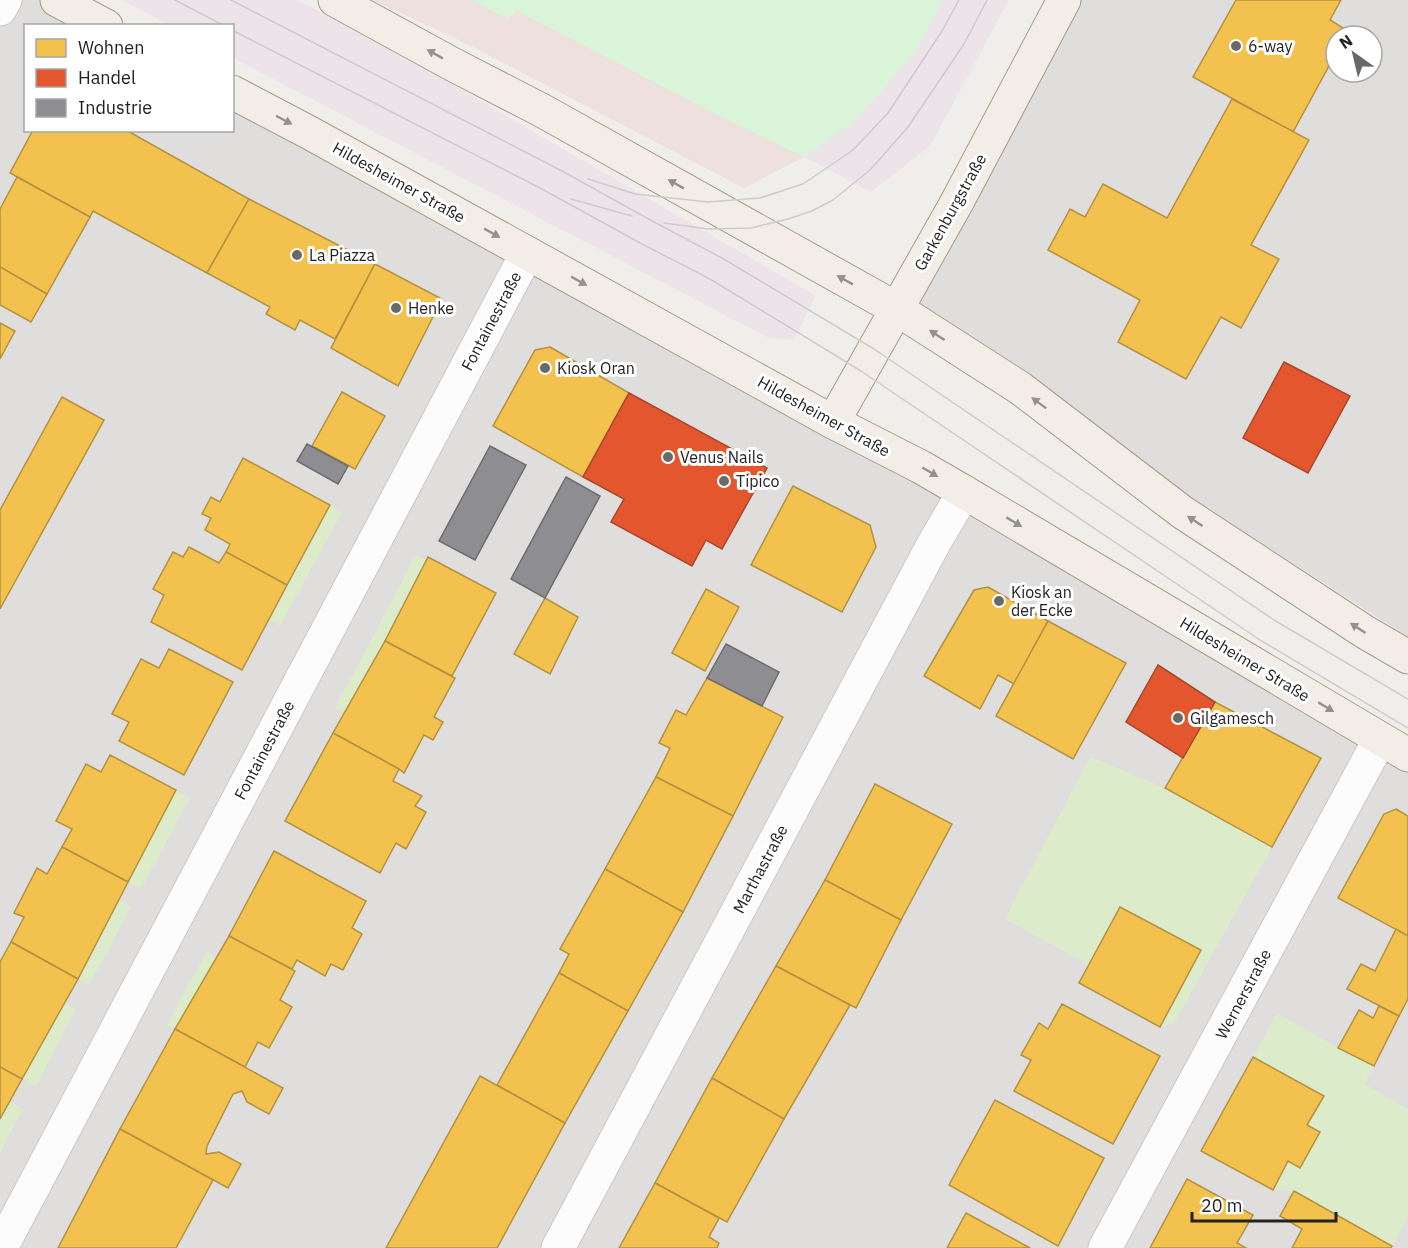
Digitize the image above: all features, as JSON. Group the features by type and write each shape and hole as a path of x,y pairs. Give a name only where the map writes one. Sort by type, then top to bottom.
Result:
{"main road":[{"path":"57,0 101,24"},
{"path":"334,0 543,111 897,309 1020,388 1182,512 1365,632 1408,657"},
{"name":"Garkenburgstraße","path":"832,422 957,202 1064,0"},
{"name":"Hildesheimer Straße","path":"234,93 832,422 921,467 1408,755"}],"street":[{"path":"0,9 5,0"},
{"name":"Fontainestraße","path":"1,1248 527,253"},
{"name":"Marthastraße","path":"558,1248 964,492"},
{"name":"Wernerstraße","path":"1106,1248 1380,739"}],"shaded area":[{"path":"0,0 57,0 104,24 24,24 24,132 234,132 234,93 1408,755 1408,1248 0,1248"},
{"path":"121,0 297,0 378,41 816,296 794,340 769,338 234,59 234,24 168,24"},
{"path":"373,0 943,0 854,121 804,157 744,188 467,44"},
{"path":"943,0 1009,0 930,146 871,192 804,157 854,121 913,55"},
{"path":"1064,0 1408,0 1408,637 897,309"}],"green space":[{"path":"472,0 943,0 913,55 854,121 804,157 725,119 517,11 507,19"},
{"path":"330,505 342,512 280,626 269,619"},
{"path":"416,555 426,560 385,641 344,713 335,708"},
{"path":"1090,757 1165,788 1272,847 1174,1023 1160,1027 1201,950 1120,907 1089,965 1005,919"},
{"path":"176,790 190,798 141,889 128,882"},
{"path":"119,900 131,907 89,985 78,979"},
{"path":"207,952 216,958 175,1029 167,1024"},
{"path":"64,1002 76,1009 36,1086 22,1079"},
{"path":"1277,1013 1374,1066 1364,1084 1408,1109 1408,1217 1392,1246 1294,1191 1273,1190 1288,1161 1300,1168 1320,1133 1307,1125 1324,1096 1253,1057"},
{"path":"9,1101 23,1109 0,1153 0,1119"}],"building: Wohnen":[{"path":"1236,0 1341,0 1330,20 1337,24 1324,24 1324,75 1293,132 1193,77"},
{"path":"1232,99 1309,140 1251,245 1279,259 1241,328 1221,317 1186,379 1118,342 1140,300 1048,250 1070,209 1085,217 1103,184 1167,218"},
{"path":"32,132 130,132 249,199 207,273 93,211 90,217 10,173"},
{"path":"17,177 90,217 47,294 0,267 0,209"},
{"path":"249,199 375,264 335,339 300,320 295,330 266,314 270,307 207,273"},
{"path":"375,264 442,299 398,386 331,348"},
{"path":"0,267 47,294 31,322 0,305"},
{"path":"0,323 15,331 0,359"},
{"path":"550,347 629,393 583,477 493,426 535,350"},
{"path":"342,392 385,416 355,469 312,446"},
{"path":"62,397 104,420 0,609 0,510"},
{"path":"243,458 330,505 287,585 226,552 230,544 205,530 211,518 202,514 211,497 220,502"},
{"path":"793,486 870,525 876,547 842,612 751,565"},
{"path":"189,547 219,563 226,552 287,585 242,670 151,622 164,595 153,589 173,552 183,557"},
{"path":"428,557 496,593 452,676 385,641"},
{"path":"988,587 1048,621 1014,684 998,675 980,709 924,676 974,590"},
{"path":"706,589 739,607 705,671 672,653"},
{"path":"545,598 578,617 550,674 514,654"},
{"path":"1048,621 1126,663 1073,759 996,716"},
{"path":"385,641 455,678 434,717 443,722 433,740 424,735 404,773 333,733"},
{"path":"169,649 233,682 184,775 119,741 129,722 112,714 141,659 159,668"},
{"path":"707,678 783,717 733,816 656,777 670,748 659,743 676,710 686,715"},
{"path":"1215,702 1321,758 1272,847 1165,788"},
{"path":"333,733 399,769 393,781 422,796 415,806 426,812 406,849 396,843 380,873 285,821"},
{"path":"110,755 176,790 128,882 62,847 72,829 56,821 86,764 101,772"},
{"path":"656,777 733,816 683,912 605,869"},
{"path":"875,784 952,824 901,920 825,880"},
{"path":"1396,809 1408,816 1408,936 1338,898 1384,814"},
{"path":"62,847 128,882 78,979 11,942 24,917 14,913 37,868 47,874"},
{"path":"274,851 366,901 352,928 362,934 343,970 331,964 325,976 297,960 292,969 229,936"},
{"path":"605,869 683,912 628,1011 559,973 569,954 560,949"},
{"path":"825,880 901,920 856,1008 776,966"},
{"path":"1120,907 1201,950 1160,1027 1079,983"},
{"path":"1396,929 1408,936 1408,999 1399,1016 1347,989 1361,964 1375,971"},
{"path":"229,936 295,971 280,1000 292,1007 269,1048 258,1042 245,1067 175,1029"},
{"path":"11,942 78,979 22,1079 0,1067 0,962"},
{"path":"776,966 850,1005 784,1119 712,1078"},
{"path":"559,973 628,1011 565,1123 497,1085"},
{"path":"1062,1004 1160,1056 1113,1144 1014,1091 1031,1060 1021,1055 1039,1023 1048,1029"},
{"path":"1379,1006 1399,1016 1374,1066 1338,1048 1359,1010 1373,1018"},
{"path":"175,1029 283,1088 269,1114 247,1102 242,1091 233,1094 207,1146 206,1154 219,1152 241,1164 228,1188 120,1129"},
{"path":"1253,1057 1324,1096 1307,1125 1320,1132 1300,1168 1288,1161 1273,1190 1201,1151"},
{"path":"0,1067 22,1079 0,1119"},
{"path":"480,1076 565,1123 497,1248 386,1248"},
{"path":"712,1078 784,1119 727,1222 655,1183"},
{"path":"995,1100 1104,1158 1058,1246 949,1185"},
{"path":"120,1129 213,1180 176,1248 58,1248"},
{"path":"1187,1179 1253,1215 1237,1243 1246,1248 1150,1248"},
{"path":"655,1183 719,1218 709,1237 719,1243 717,1248 619,1248"},
{"path":"1294,1191 1392,1246 1391,1248 1292,1248 1302,1229 1280,1216"},
{"path":"966,1213 1030,1248 947,1248"}],"building: Handel":[{"path":"1284,362 1350,396 1308,473 1243,438"},
{"path":"629,393 767,468 722,549 706,540 692,566 611,522 624,499 583,477"},
{"path":"1158,665 1215,702 1183,758 1126,722"}],"building: Industrie":[{"path":"307,444 348,466 338,484 297,461"},
{"path":"490,446 526,465 475,560 439,541"},
{"path":"566,477 600,496 545,598 511,579"},
{"path":"726,644 779,672 762,706 707,678"}],"tram line":[{"path":"175,0 221,24"},
{"path":"231,0 562,171 722,258 874,349 1274,620 1408,699"},
{"path":"588,179 635,194 708,202 760,198 803,184 853,150 888,113 942,31 959,0"},
{"path":"664,223 708,229 751,228 812,211 833,200 870,170 908,127 964,44 987,0"},
{"path":"234,31 540,188 710,279 861,371 1260,640 1408,728"},
{"path":"571,199 632,216"}],"place":[{"name":"6-way","path":"1236,46"},
{"name":"La Piazza","path":"297,255"},
{"name":"Henke","path":"396,308"},
{"name":"Kiosk Oran","path":"545,368"},
{"name":"Venus Nails","path":"668,457"},
{"name":"Tipico","path":"724,481"},
{"name":"Kiosk an der Ecke","path":"999,601"},
{"name":"Gilgamesch","path":"1178,718"}]}
